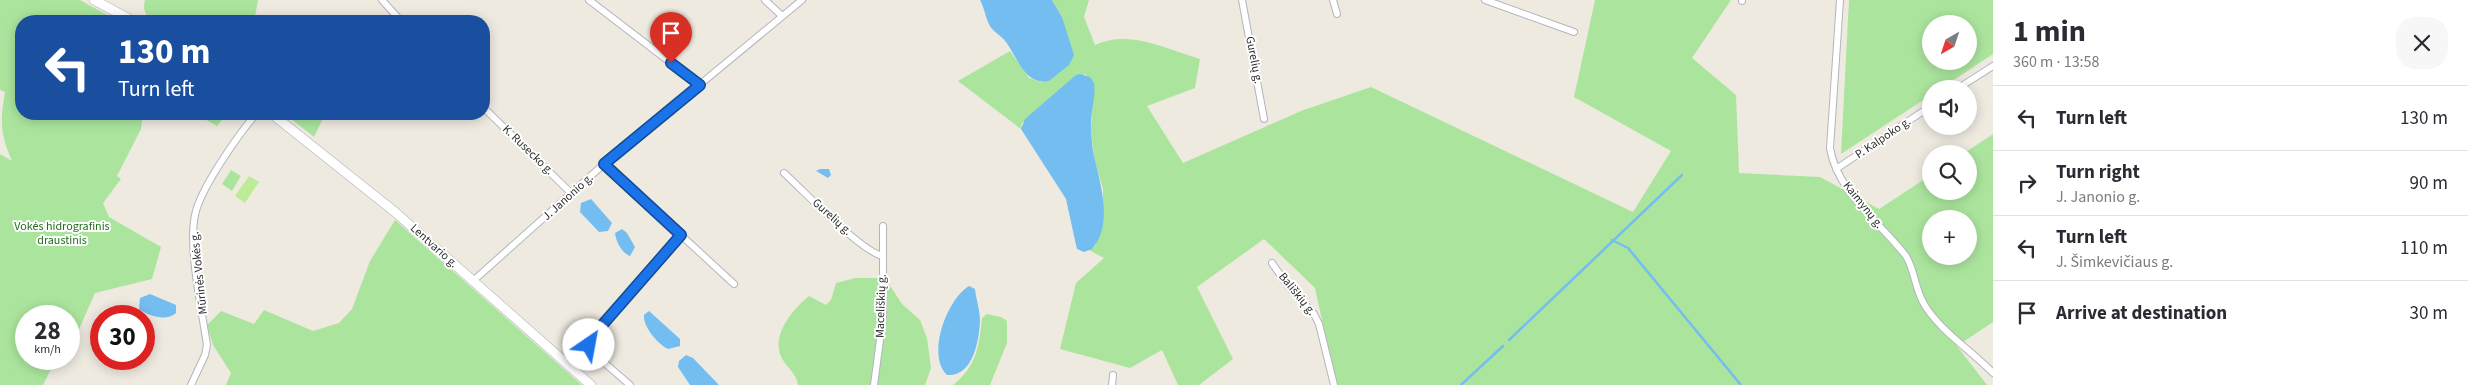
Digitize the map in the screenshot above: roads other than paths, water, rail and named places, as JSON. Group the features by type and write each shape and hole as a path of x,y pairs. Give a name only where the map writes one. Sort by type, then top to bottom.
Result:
{"main road":[{"path":"94,0 122,15"},
{"name":"Lentvario g.","path":"280,120 395,212 591,385"}],"street":[{"path":"382,0 396,15"},
{"path":"589,0 700,85"},
{"path":"765,0 782,16"},
{"name":"J. Janonio g.","path":"473,280 604,164 802,0"},
{"name":"Gurelių g.","path":"1242,0 1264,120"},
{"path":"1333,0 1337,14"},
{"path":"1485,0 1574,32"},
{"name":"Kaimynų g.","path":"1840,0 1830,148 1836,169 1854,197 1906,256 1910,263 1917,288 1930,312 1993,373"},
{"path":"1971,80 1993,66"},
{"name":"P. Kalpoko g.","path":"1836,169 1922,112"},
{"name":"K. Rusecko g.","path":"490,114 572,194"},
{"name":"Mūrinės Vokės g.","path":"191,385 205,355 207,345 194,240 195,214 227,153 240,132 251,120"},
{"path":"604,164 734,284"},
{"name":"Gurelių g.","path":"784,172 839,224 873,252 883,256"},
{"name":"Maceliškių g.","path":"874,385 883,317 883,226"},
{"path":"630,385 592,352 589,345 590,339 681,235"},
{"name":"Bališkių g.","path":"1272,263 1288,286 1314,314 1319,324 1334,385"},
{"path":"1112,375 1112,385"}],"water":[{"path":"980,0 1052,0 1062,17 1074,55 1069,65 1049,81 1033,79 1023,69 1006,42 989,25"},
{"path":"1080,74 1090,77 1094,83 1091,129 1093,152 1104,206 1104,218 1098,240 1092,249 1084,252 1077,249 1066,199 1021,129 1025,119 1076,75"},
{"path":"829,169 831,175 828,178 816,171"},
{"path":"591,199 612,223 608,231 599,232 580,212 581,203"},
{"path":"622,229 627,233 635,247 630,256 622,250 617,240 615,233"},
{"path":"969,286 975,289 980,321 976,347 969,364 963,370 956,374 947,375 941,366 938,354 942,328 953,303"},
{"path":"150,294 176,305 176,313 163,318 155,316 155,305 139,305 140,298"},
{"path":"649,311 680,339 680,346 668,349 656,339 644,320 644,315"},
{"path":"686,355 693,358 719,385 690,385 678,367 679,361"}],"waterway":[{"path":"1509,340 1682,175"},
{"path":"1612,240 1628,248 1741,385"},
{"path":"1461,385 1503,346"}],"park label":[{"name":"Vokės hidrografinis draustinis","path":"62,233"}]}
